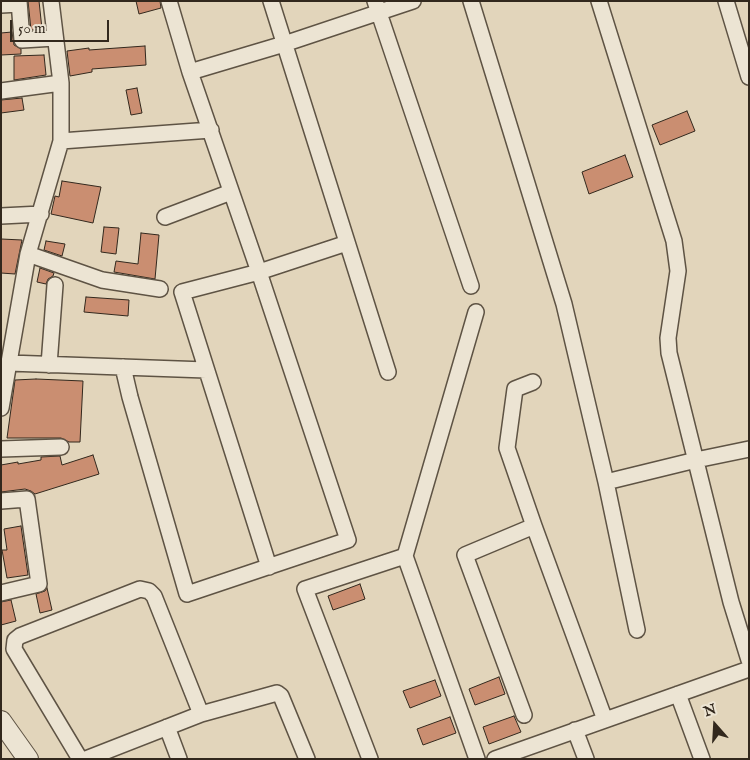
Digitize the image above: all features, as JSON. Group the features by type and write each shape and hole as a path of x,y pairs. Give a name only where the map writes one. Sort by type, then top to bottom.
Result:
{"street":[{"path":"1,408 9,324 61,141 61,83 52,1"},
{"path":"123,367 187,594 348,540 190,72 169,1"},
{"path":"271,1 388,372"},
{"path":"190,72 284,44 376,7 413,1"},
{"path":"472,1 564,304 606,482 638,630"},
{"path":"599,1 674,241 678,271 668,338 669,353 731,602 749,660"},
{"path":"726,1 749,76"},
{"path":"1,5 19,3 22,40 55,38"},
{"path":"376,7 471,286"},
{"path":"1,91 61,83"},
{"path":"61,141 211,130"},
{"path":"165,216 231,192"},
{"path":"1,216 40,214"},
{"path":"269,567 182,292 259,272 347,243"},
{"path":"28,254 102,280 160,289"},
{"path":"49,364 56,285"},
{"path":"476,312 405,556 477,759"},
{"path":"6,370 49,364 206,370"},
{"path":"533,382 515,390 507,448 604,720"},
{"path":"1,449 61,447"},
{"path":"606,482 749,449"},
{"path":"1,502 27,499 39,584 1,593"},
{"path":"524,714 465,555 534,526"},
{"path":"370,759 305,589 405,556"},
{"path":"80,759 14,649 15,640 20,636 140,589 149,590 154,596 201,714"},
{"path":"495,759 749,669"},
{"path":"86,759 201,714 278,692 307,759"},
{"path":"678,694 702,759"},
{"path":"1,721 28,759"},
{"path":"167,727 178,759"},
{"path":"575,730 586,759"}],"building":[{"path":"28,1 39,1 42,29 31,30"},
{"path":"136,1 160,1 161,8 139,14"},
{"path":"12,32 14,45 21,49 21,54 1,55 1,33"},
{"path":"145,46 146,65 92,69 92,72 70,76 67,51 89,48 89,50"},
{"path":"44,55 46,75 14,80 14,56"},
{"path":"137,88 142,113 131,115 126,90"},
{"path":"22,98 24,110 1,113 1,100"},
{"path":"687,111 695,131 660,145 652,125"},
{"path":"625,155 633,177 589,194 582,172"},
{"path":"62,181 101,187 93,223 51,214 55,196 59,197"},
{"path":"104,227 119,228 116,254 101,252"},
{"path":"141,233 159,235 155,279 114,272 116,261 138,264"},
{"path":"1,239 22,240 15,274 1,273"},
{"path":"46,241 65,244 62,256 44,250"},
{"path":"40,268 54,273 46,284 37,282"},
{"path":"86,297 129,300 128,316 84,312"},
{"path":"15,380 83,381 80,442 69,442 61,438 7,438"},
{"path":"93,455 99,474 35,494 25,489 1,492 1,465 41,460 41,457 60,456 62,465"},
{"path":"21,526 28,575 7,578 2,550 7,550 4,529"},
{"path":"360,584 365,599 333,610 328,596"},
{"path":"47,588 52,610 40,613 36,594 45,591"},
{"path":"11,600 16,621 1,625 1,602"},
{"path":"499,677 505,694 475,705 469,689"},
{"path":"435,680 441,696 410,708 403,691"},
{"path":"514,716 521,732 489,744 483,727"},
{"path":"450,717 456,733 423,745 417,729"}]}
